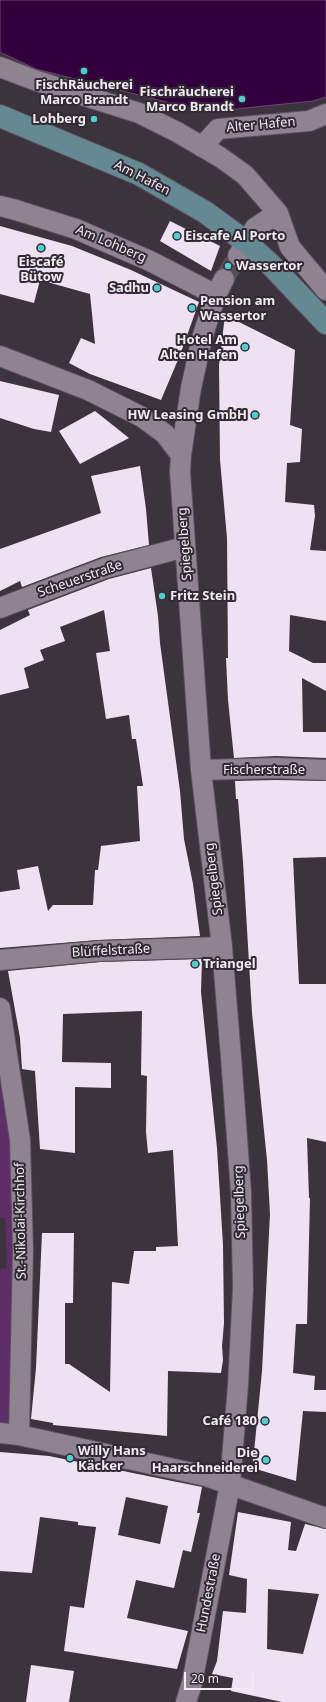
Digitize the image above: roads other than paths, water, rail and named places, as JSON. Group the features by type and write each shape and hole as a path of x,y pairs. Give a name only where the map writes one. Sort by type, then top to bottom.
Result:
{"street":[{"path":"0,67 34,80 139,113 177,132 220,157 245,175 278,213 290,247 326,290"},
{"name":"Alter Hafen","path":"202,147 218,129 309,121 326,114"},
{"name":"Am Hafen","path":"0,116 139,174 205,212 242,249 270,264 326,323"},
{"name":"Am Lohberg","path":"0,206 96,237 150,261 220,287"},
{"path":"242,249 255,228 278,213"},
{"name":"Spiegelberg","path":"220,287 202,338 191,388 180,455 180,472 201,770 222,947 241,1192 243,1282 238,1385 230,1484"},
{"path":"0,356 88,390 142,417 165,434 180,455"},
{"name":"Scheuerstraße","path":"0,608 105,568 185,547"},
{"name":"Fischerstraße","path":"201,770 276,768 326,770"},
{"name":"Blüffelstraße","path":"0,960 99,951 222,947"},
{"name":"St.-Nikolai-Kirchhof","path":"0,1008 20,1140 23,1250 14,1342 10,1434"},
{"path":"10,1434 176,1469 230,1484 326,1518"},
{"name":"Hundestraße","path":"186,1702 192,1683 230,1484"}],"tunnel":[{"path":"224,279 238,256"}],"place":[{"name":"FischRäucherei Marco Brandt","path":"84,71"},
{"name":"Fischräucherei Marco Brandt","path":"242,99"},
{"name":"Lohberg","path":"94,119"},
{"name":"Eiscafe Al Porto","path":"177,236"},
{"name":"Eiscafé Bütow","path":"41,248"},
{"name":"Wassertor","path":"228,266"},
{"name":"Sadhu","path":"157,288"},
{"name":"Pension am Wassertor","path":"192,308"},
{"name":"Hotel Am Alten Hafen","path":"245,347"},
{"name":"HW Leasing GmbH","path":"255,415"},
{"name":"Fritz Stein","path":"162,596"},
{"name":"Triangel","path":"195,964"},
{"name":"Café 180","path":"265,1421"},
{"name":"Willy Hans Käcker","path":"70,1458"},
{"name":"Die Haarschneiderei","path":"266,1460"}]}
